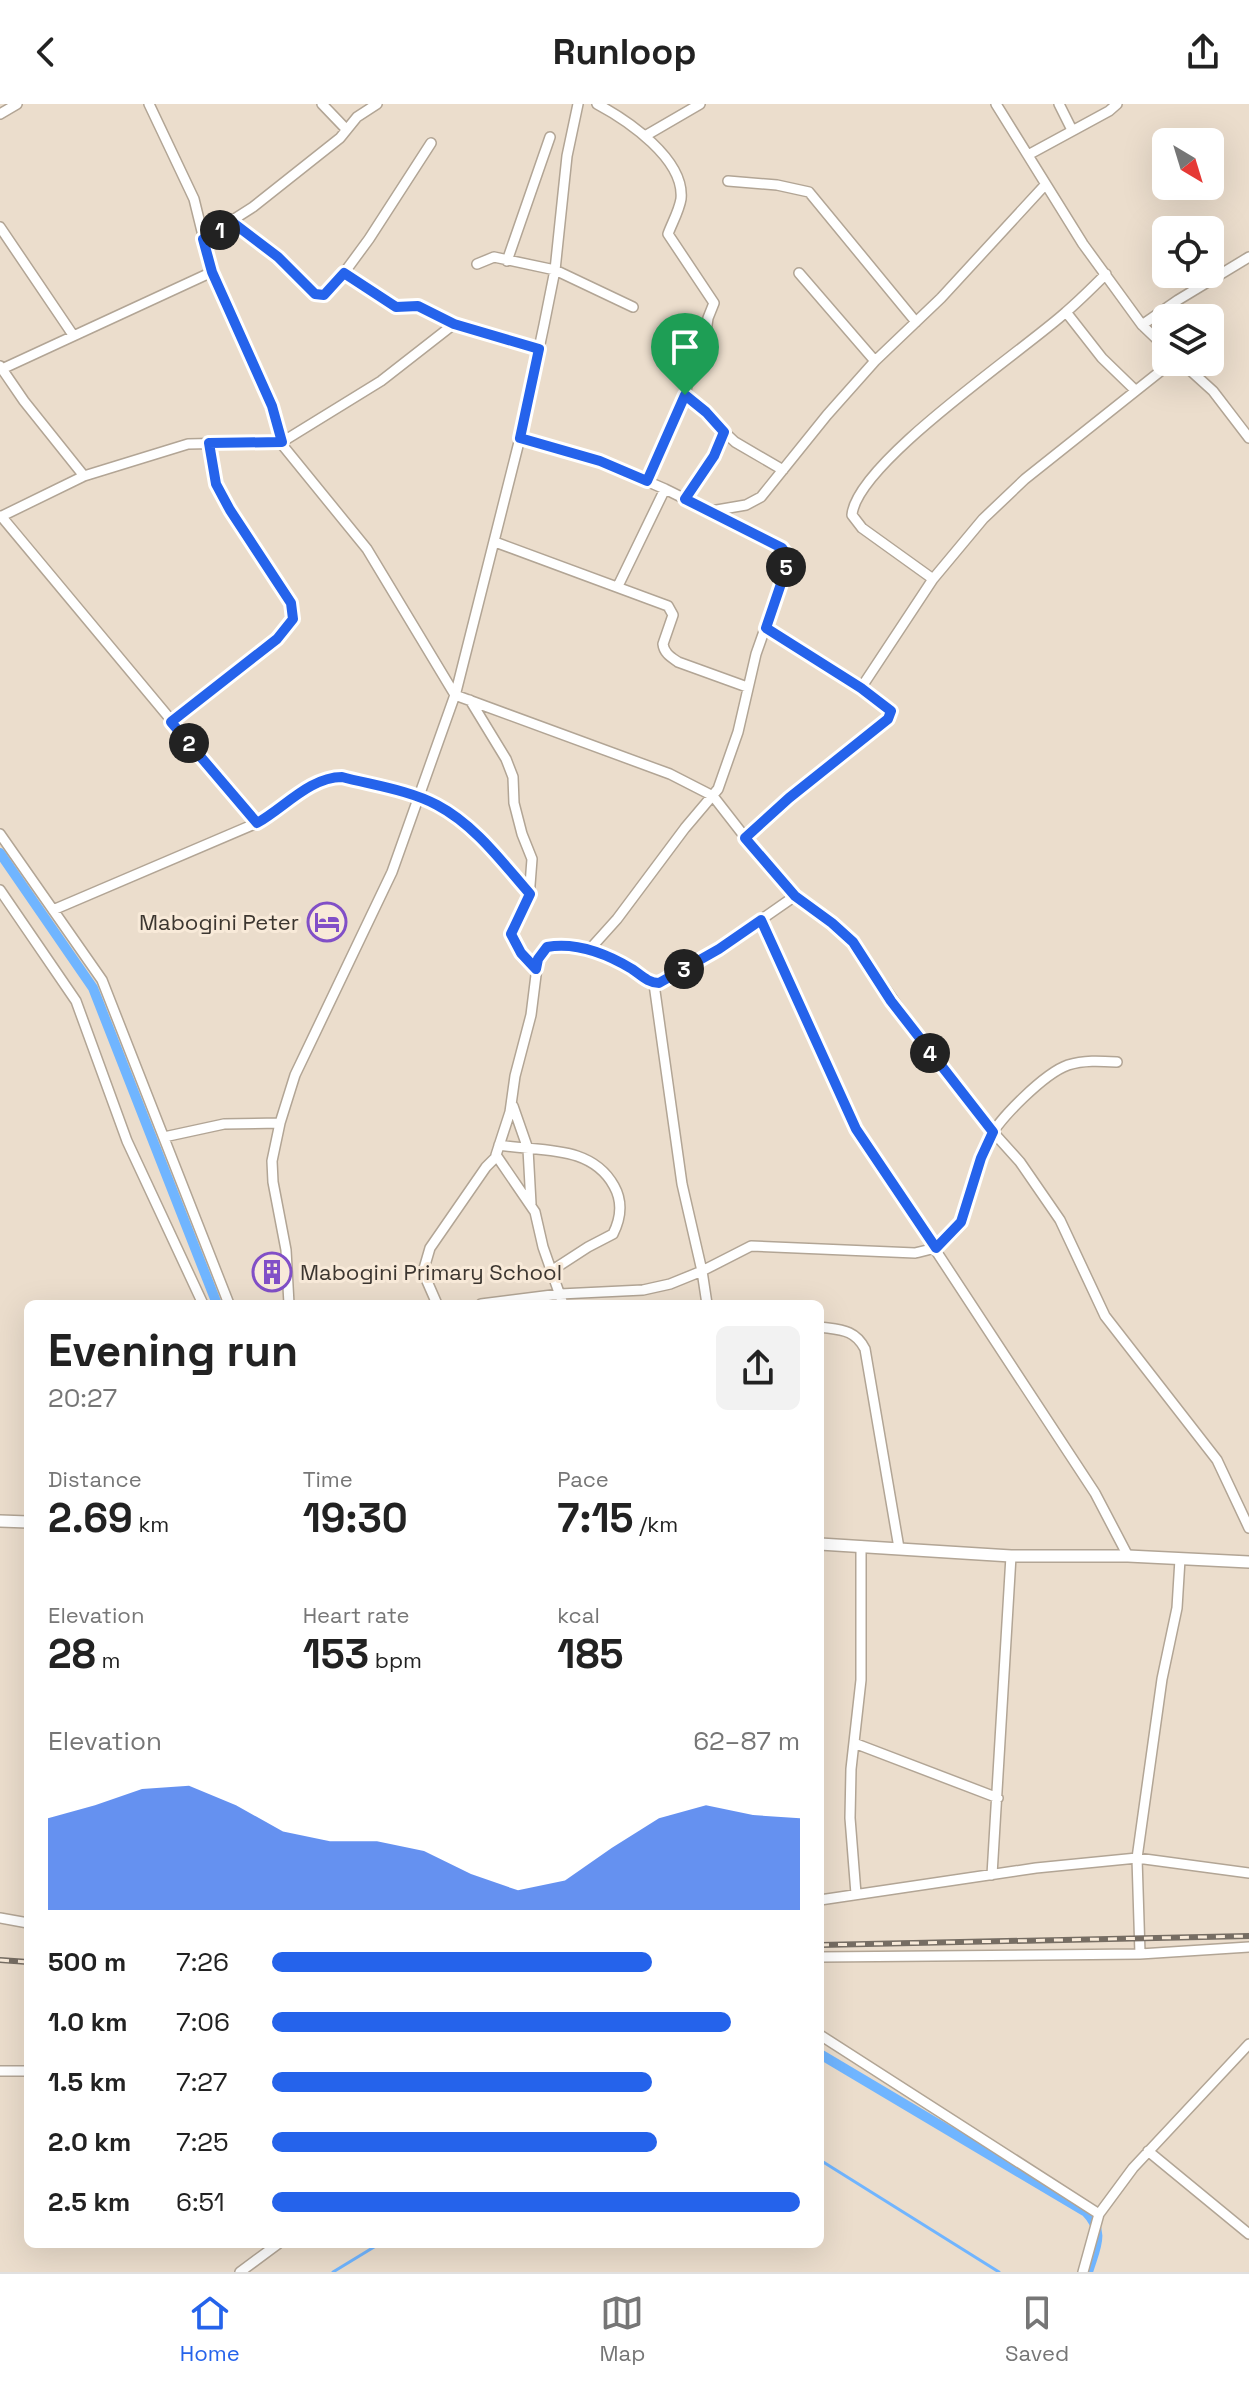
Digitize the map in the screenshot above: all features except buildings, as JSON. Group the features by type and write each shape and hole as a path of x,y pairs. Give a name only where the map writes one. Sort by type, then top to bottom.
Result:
{"street":[{"path":"0,114 17,104"},
{"path":"149,104 194,199 212,272 262,381 282,442 367,549 455,695 670,774 713,796 795,896 853,942 891,1001 1020,1162 1053,1209 1105,1316 1217,1460 1249,1528"},
{"path":"322,104 346,129"},
{"path":"203,239 232,222 333,145 357,117 377,104"},
{"path":"289,1300 286,1250 273,1182 272,1161 280,1123 295,1075 392,872 455,695 495,542 539,349 555,270 567,156 578,104"},
{"path":"597,104 645,136 666,159 680,188 681,201 669,238 714,303 708,318 703,353 689,378 685,395 647,481"},
{"path":"645,136 700,104"},
{"path":"996,104 1083,244 1152,335"},
{"path":"1059,104 1072,130"},
{"path":"1028,155 1117,104"},
{"path":"507,261 550,137"},
{"path":"232,222 278,257 315,294 324,295 344,273 412,176 431,143"},
{"path":"728,181 777,185 809,192 916,322"},
{"path":"711,511 754,503 875,361 1045,185"},
{"path":"0,227 73,335"},
{"path":"477,264 491,257 555,270 633,307"},
{"path":"1142,325 1249,257"},
{"path":"84,476 1,367 212,272"},
{"path":"344,273 396,307 418,306 454,324 539,349"},
{"path":"799,273 875,361"},
{"path":"933,579 862,528 852,515 853,507 877,472 910,437 1066,312 1106,274"},
{"path":"1066,312 1102,358 1135,390"},
{"path":"257,823 0,516 84,476 188,444 282,442 381,381 454,324"},
{"path":"861,688 933,579 1003,499 1154,376"},
{"path":"1196,376 1213,391 1249,438"},
{"path":"685,395 724,432 783,470"},
{"path":"685,499 714,456 724,432"},
{"path":"520,438 600,461 647,481 772,542 787,555 786,569 747,687 738,732 722,782 590,949"},
{"path":"171,722 277,639 293,619 291,603 216,484 209,443"},
{"path":"618,586 665,489"},
{"path":"495,542 666,604 672,610 663,650 678,662 747,687"},
{"path":"745,838 891,716 890,709 861,688 766,628"},
{"path":"470,700 506,759 513,777 514,803 532,859 530,894 511,934 521,953 536,969"},
{"path":"53,910 257,823 318,781 330,777 342,777 437,805 488,846 530,894"},
{"path":"0,834 102,980 227,1300"},
{"path":"0,890 76,1001 127,1141 201,1300"},
{"path":"654,984 670,979 795,896"},
{"path":"761,920 856,1129 1095,1493 1128,1556"},
{"path":"436,1300 423,1272 426,1256 439,1233 496,1157 531,1015 536,969 542,951 549,946 590,949 654,984 682,1184 706,1300"},
{"path":"496,1157 532,1207 540,1224 541,1237 562,1299 670,1284 751,1246 915,1253 936,1248 961,1222 981,1158 993,1132 1042,1082 1065,1066 1086,1061 1117,1062"},
{"path":"511,1102 528,1149 532,1207"},
{"path":"164,1137 224,1124 280,1123"},
{"path":"499,1145 573,1153 588,1159 609,1177 618,1193 620,1217 613,1234 551,1271"},
{"path":"824,1328 850,1331 857,1335 865,1349 899,1548"},
{"path":"0,1521 24,1522"},
{"path":"824,1544 1011,1556 1128,1556 1249,1562"},
{"path":"856,1894 850,1818 851,1769 861,1680 861,1546"},
{"path":"992,1875 1011,1556"},
{"path":"1140,1954 1137,1858 1162,1679 1177,1608 1180,1559"},
{"path":"854,1743 998,1798"},
{"path":"824,1899 1061,1865 1137,1858 1249,1873"},
{"path":"0,1918 24,1922"},
{"path":"824,1957 1140,1954 1249,1947"},
{"path":"824,2038 1099,2214"},
{"path":"1083,2272 1099,2214 1148,2151 1249,2044"},
{"path":"0,2071 24,2071"},
{"path":"1148,2151 1249,2234"},
{"path":"240,2272 273,2248"}],"waterway":[{"path":"0,853 93,988 215,1300"},
{"path":"824,2056 1086,2212 1097,2233 1088,2272"},
{"path":"824,2163 999,2272"},
{"path":"333,2272 372,2248"}],"railway":[{"path":"824,1945 1249,1936"},
{"path":"0,1960 24,1962"}],"place":[{"name":"Mabogini Peter","path":"327,922"},
{"name":"Mabogini Primary School","path":"272,1272"}],"route":[{"path":"232,222 278,257 315,294 324,295 344,273 396,307 418,306 454,324 539,349 520,438 600,461 647,481 685,395 724,432 714,456 685,499 772,542 787,555 786,569 766,628 861,688 891,711 888,719 789,798 745,838 795,896 853,942 891,1001 993,1132 981,1158 961,1222 936,1248 856,1129 821,1058 761,920 719,949 659,983 654,984 634,970 590,949 549,946 542,951 536,969 521,953 511,934 530,894 488,846 437,805 342,777 330,777 318,781 257,823 171,722 277,639 293,619 291,603 216,484 209,443 282,442 272,406 212,272 203,239 232,222"}]}
